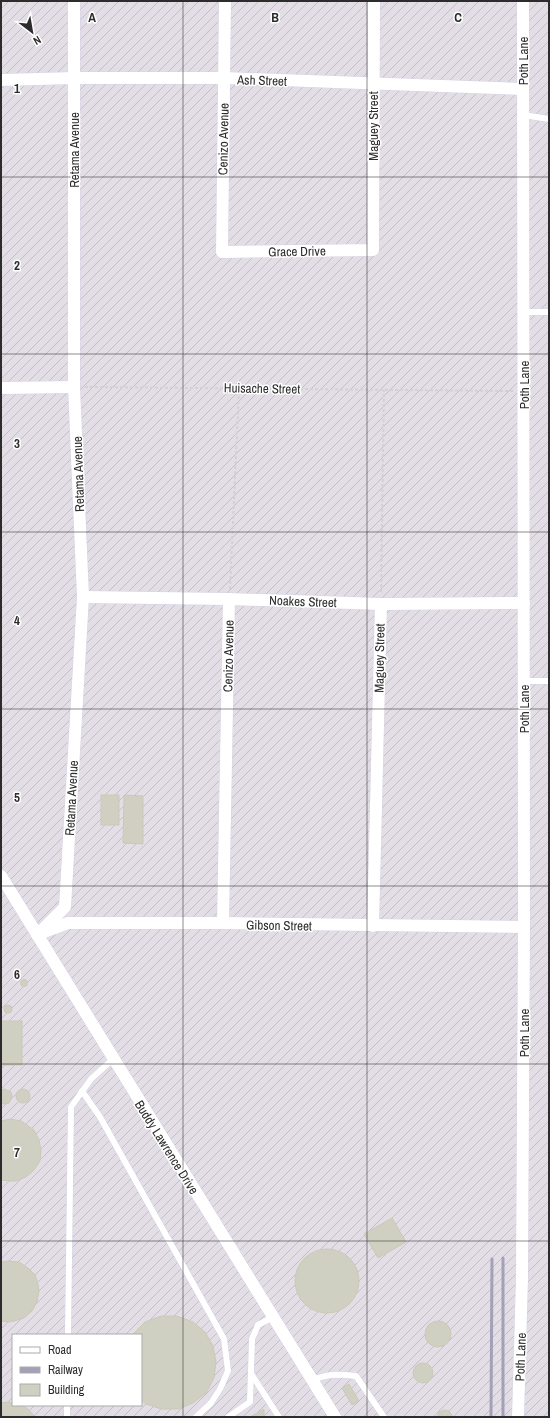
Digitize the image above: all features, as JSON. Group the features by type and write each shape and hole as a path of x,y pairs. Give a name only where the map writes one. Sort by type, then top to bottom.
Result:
{"street":[{"name":"Retama Avenue","path":"37,935 65,907 83,597 74,387 74,1"},
{"name":"Cenizo Avenue","path":"222,252 225,1"},
{"name":"Maguey Street","path":"373,250 374,1"},
{"name":"Poth Lane","path":"518,1417 522,1270 524,927 523,1"},
{"name":"Ash Street","path":"1,80 74,78 224,78 523,89"},
{"name":"Grace Drive","path":"222,252 373,250"},
{"path":"1,388 74,387"},
{"name":"Noakes Street","path":"83,597 229,598 380,604 524,604"},
{"name":"Cenizo Avenue","path":"223,923 229,598"},
{"name":"Maguey Street","path":"373,926 380,604"},
{"name":"Buddy Lawrence Drive","path":"1,876 335,1417"},
{"name":"Gibson Street","path":"37,935 68,923 223,923 524,927"}],"lane":[{"path":"523,115 549,119"},
{"path":"524,312 549,312"},
{"path":"524,681 549,681"},
{"path":"68,1334 71,1107 91,1079 113,1059"},
{"path":"82,1092 100,1117 224,1339 228,1371 220,1389 211,1403 196,1417"},
{"path":"228,1417 250,1402 252,1339 258,1325 273,1317"},
{"path":"251,1374 279,1417"},
{"path":"312,1380 327,1375 341,1374 356,1376 384,1417"},
{"path":"67,1406 67,1417"}],"path":[{"name":"Huisache Street","path":"74,387 524,391"},
{"path":"229,598 239,388"},
{"path":"380,604 384,390"}],"shaded area":[{"path":"1,1 549,1 549,1417 1,1417"}],"building":[{"path":"101,795 119,795 119,825 101,825"},
{"path":"124,795 143,796 143,844 123,843"},
{"path":"24,979 27,980 27,986 24,987 21,986 20,983 21,980"},
{"path":"8,1005 11,1006 11,1012 8,1013 5,1012 4,1009 5,1006"},
{"path":"1,1021 22,1021 22,1065 1,1065"},
{"path":"4,1089 11,1092 12,1097 9,1103 4,1104 1,1103 1,1090"},
{"path":"20,1089 26,1089 30,1093 30,1099 26,1103 20,1103 16,1099 16,1093"},
{"path":"10,1119 21,1121 34,1130 39,1140 41,1150 40,1161 34,1170 26,1177 16,1181 1,1180 1,1121"},
{"path":"392,1218 406,1242 378,1258 364,1234"},
{"path":"321,1249 333,1249 350,1258 357,1269 359,1281 357,1293 350,1304 333,1313 321,1313 309,1308 300,1299 295,1287 295,1275 300,1263 309,1254"},
{"path":"1,1262 19,1262 28,1268 35,1275 39,1291 37,1302 32,1311 24,1318 9,1322 1,1321"},
{"path":"161,1316 177,1316 193,1322 205,1332 213,1346 216,1362 214,1378 206,1393 193,1403 178,1409 161,1409 146,1404 142,1401 142,1334 133,1334 145,1322"},
{"path":"438,1321 447,1325 451,1334 447,1343 438,1347 429,1343 425,1334 429,1325"},
{"path":"423,1363 430,1366 433,1373 430,1380 423,1383 416,1380 413,1373 416,1366"},
{"path":"349,1384 359,1401 352,1405 342,1388"},
{"path":"8,1402 12,1403 12,1406 23,1406 28,1409 35,1417 1,1417 1,1403"},
{"path":"264,1409 264,1417 250,1417"},
{"path":"444,1410 449,1411 453,1417 437,1417 439,1412"}],"railway":[{"path":"503,1258 503,1417"},
{"path":"491,1417 492,1259"}]}
